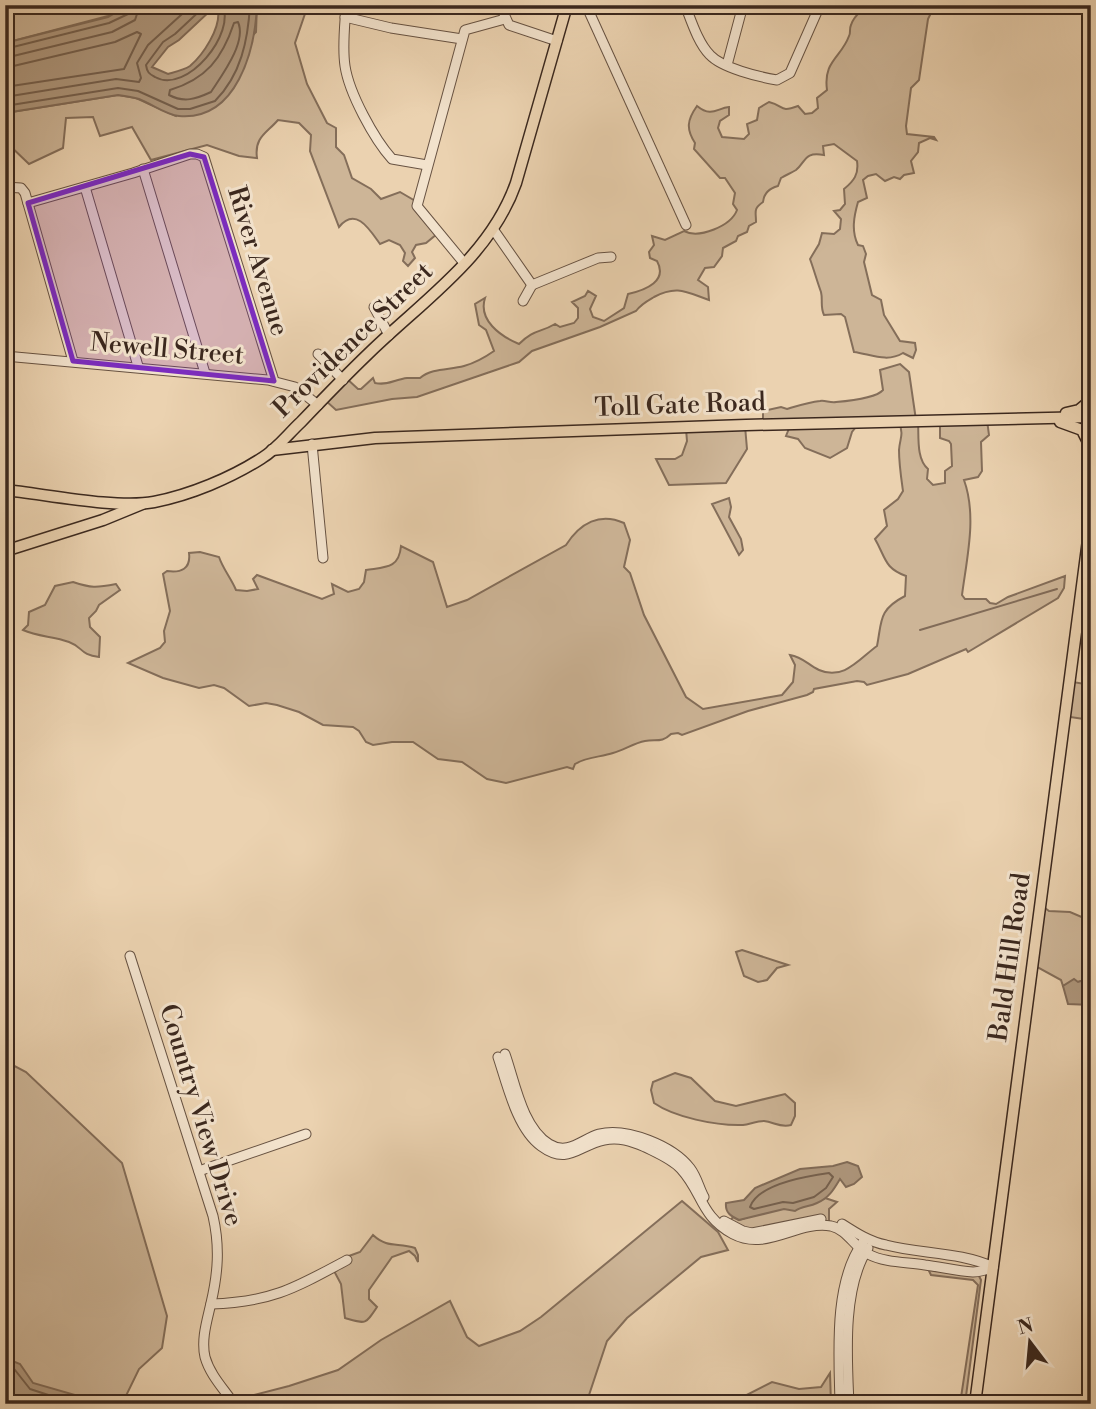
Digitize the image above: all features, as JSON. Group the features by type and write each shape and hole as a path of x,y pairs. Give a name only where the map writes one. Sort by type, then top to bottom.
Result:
{"main road":[{"name":"Providence Street","path":"5,490 108,502 145,503 173,497 239,471 272,450 480,247 493,229 511,199 567,5"},
{"path":"1040,418 1079,410 1091,400"},
{"name":"Toll Gate Road","path":"272,450 381,437 1091,417"},
{"path":"1040,418 1064,422 1082,430 1091,458"},
{"path":"5,551 103,520 145,503"},
{"name":"Bald Hill Road","path":"975,1404 1091,517"}],"street":[{"path":"346,5 345,66 364,114 392,159 427,165"},
{"path":"500,5 509,25 557,41"},
{"path":"586,5 685,225"},
{"path":"685,5 712,57 727,65 779,80 791,70 820,5"},
{"path":"727,65 743,5"},
{"path":"345,17 462,39"},
{"path":"464,263 417,206 465,30 505,19"},
{"name":"River Avenue","path":"144,169 190,154 201,155 206,162 239,276 274,381"},
{"path":"28,203 144,169 205,373"},
{"path":"5,187 21,188 28,203 73,361"},
{"path":"85,187 138,366"},
{"path":"493,229 532,285"},
{"path":"523,301 532,285 598,258 611,257"},
{"path":"374,306 389,335"},
{"path":"318,354 343,380"},
{"name":"Newell Street","path":"5,356 138,366 274,381 295,387 318,405"},
{"path":"312,444 323,558"},
{"name":"Country View Drive","path":"130,956 199,1171 218,1240 218,1268 206,1319 204,1354 218,1382 234,1404"},
{"path":"502,1055 530,1123 550,1144 567,1148 599,1134 631,1133 680,1158 693,1172 712,1210 743,1231 763,1232 825,1219 838,1223 880,1259 972,1272 993,1267"},
{"path":"199,1171 306,1134"},
{"path":"866,1245 973,1259 993,1267"},
{"path":"840,1404 839,1337 843,1298 848,1268 866,1245"},
{"path":"849,1404 849,1325 857,1270 866,1245"},
{"path":"211,1304 251,1301 283,1293 307,1283 347,1260"}],"highlighted area":[{"path":"190,154 204,157 274,381 73,361 28,203"}],"shaded area":[{"path":"5,5 129,5 108,16 5,43"},
{"path":"257,5 308,5 295,43 307,84 327,123 336,128 336,147 344,155 352,178 371,189 381,199 400,192 417,202 437,234 426,243 416,245 412,252 415,258 408,266 403,261 405,253 400,245 389,240 380,244 372,232 357,219 345,221 339,227 310,151 311,135 299,123 278,120 259,140 257,158 239,156 207,145 151,160 132,127 100,136 93,117 66,118 63,148 29,164 5,141 5,113 118,95 136,98 176,116 256,32"},
{"path":"867,5 935,5 928,19 919,80 911,88 906,126 907,134 934,137 936,140 930,138 919,143 918,152 911,161 914,173 885,181 876,174 863,180 867,198 858,202 854,224 858,245 863,246 866,254 864,262 872,295 881,300 884,315 900,341 915,343 913,358 903,353 885,358 854,352 845,317 841,314 824,315 821,292 810,259 822,233 834,234 840,229 841,219 834,211 840,210 845,204 844,189 853,180 857,170 857,161 834,144 823,146 824,155 809,156 796,170 781,178 778,186 768,191 756,209 756,222 749,226 747,232 738,236 736,241 723,248 722,256 714,267 705,268 698,280 708,287 709,300 688,292 662,293 636,311 532,351 519,362 417,397 336,410 325,400 346,378 361,389 373,378 375,383 380,384 420,378 435,371 468,365 487,356 494,351 486,330 479,325 475,304 485,298 485,313 492,326 519,344 533,333 555,324 560,327 574,323 578,318 578,308 572,302 585,296 588,291 596,296 590,309 593,317 604,321 624,308 628,294 653,284 660,274 657,261 650,258 649,252 654,245 652,236 665,240 684,231 698,233 714,230 734,216 737,210 733,204 735,193 725,178 720,178 694,149 695,143 689,124 697,106 711,112 729,107 729,115 720,121 718,128 722,137 744,139 749,134 747,124 757,120 759,108 769,102 785,109 798,106 805,114 812,113 818,108 817,98 827,90 826,80 830,66 850,35 852,22"},
{"path":"900,364 909,372 918,421 920,453 928,469 927,479 933,485 945,483 945,471 952,466 951,444 940,438 940,420 987,420 989,435 981,442 982,471 978,477 964,480 970,508 962,595 965,599 986,599 996,604 1065,576 1064,588 1058,598 968,652 966,649 908,674 867,685 857,681 814,689 807,695 748,711 682,735 671,734 662,740 641,742 584,760 575,764 573,769 567,767 506,783 487,779 462,762 438,759 413,742 373,745 366,742 353,727 323,725 299,712 277,705 266,703 249,706 224,688 214,685 199,688 163,678 128,663 160,648 165,642 164,631 170,611 163,574 184,569 189,553 200,552 219,557 236,590 258,589 253,579 257,575 322,599 334,594 332,584 348,592 359,589 364,582 366,570 390,566 400,554 401,546 433,562 447,607 467,600 566,545 584,525 607,519 624,523 630,540 624,567 630,573 644,615 686,697 703,709 782,695 793,682 795,665 790,655 828,673 851,667 877,646 886,611 905,596 906,576 889,566 875,539 887,526 884,510 898,499 903,491 899,455 901,434 899,422 860,422 852,432 847,448 830,458 805,448 798,439 786,436 790,426 763,426 763,411 822,401 841,402 874,395 883,390 880,370"},
{"path":"745,426 747,449 726,483 669,485 656,459 675,459 682,455 687,441 686,429"},
{"path":"729,498 729,517 741,539 743,550 739,555 712,504"},
{"path":"73,582 94,587 116,584 120,590 99,605 89,618 90,627 100,637 99,657 88,655 69,642 23,630 28,625 29,612 45,605 55,586"},
{"path":"1067,681 1091,685 1091,720 1063,716"},
{"path":"1041,905 1049,911 1070,912 1091,921 1091,975 1085,980 1063,986 1061,980 1037,967"},
{"path":"742,950 788,965 777,968 767,980 758,982 744,976 736,952"},
{"path":"5,1061 26,1072 122,1163 167,1316 162,1348 139,1369 122,1404 5,1404"},
{"path":"675,1073 691,1078 715,1101 736,1106 785,1094 795,1103 795,1116 791,1125 787,1126 764,1121 732,1125 696,1120 673,1112 654,1103 651,1090 653,1082"},
{"path":"825,1198 837,1202 829,1209 829,1225 765,1239 727,1225 733,1217 739,1220 777,1209 809,1205"},
{"path":"682,1201 718,1232 728,1250 701,1257 627,1318 607,1341 586,1404 245,1404 242,1398 338,1370 381,1340 450,1301 467,1337 479,1346 520,1331 541,1317"},
{"path":"373,1235 388,1244 415,1248 418,1262 409,1251 392,1257 369,1290 369,1299 377,1307 367,1320 364,1322 345,1318 341,1284 333,1269 349,1256 360,1252"},
{"path":"930,1268 979,1276 981,1280 965,1404 960,1404 978,1285 973,1280 931,1275"},
{"path":"830,1373 831,1404 729,1404 772,1382 799,1389 821,1387"}],"water":[{"path":"129,5 257,5 252,42 239,79 229,95 215,107 199,115 174,115 139,99 118,95 5,113 5,43 108,17","holes":["212,9 218,10 217,25 210,41 190,66 168,74 152,67 168,47"]},
{"path":"1091,975 1091,1005 1068,1004 1063,986 1074,979 1078,982 1085,980"},
{"path":"847,1162 858,1166 862,1177 846,1187 840,1179 828,1196 814,1204 795,1211 784,1209 739,1220 731,1216 726,1209 726,1203 744,1200 755,1188 800,1169"},
{"path":"5,1358 20,1364 33,1383 82,1397 83,1404 29,1404 5,1395"}],"waterway":[{"path":"920,630 1057,589"}]}
